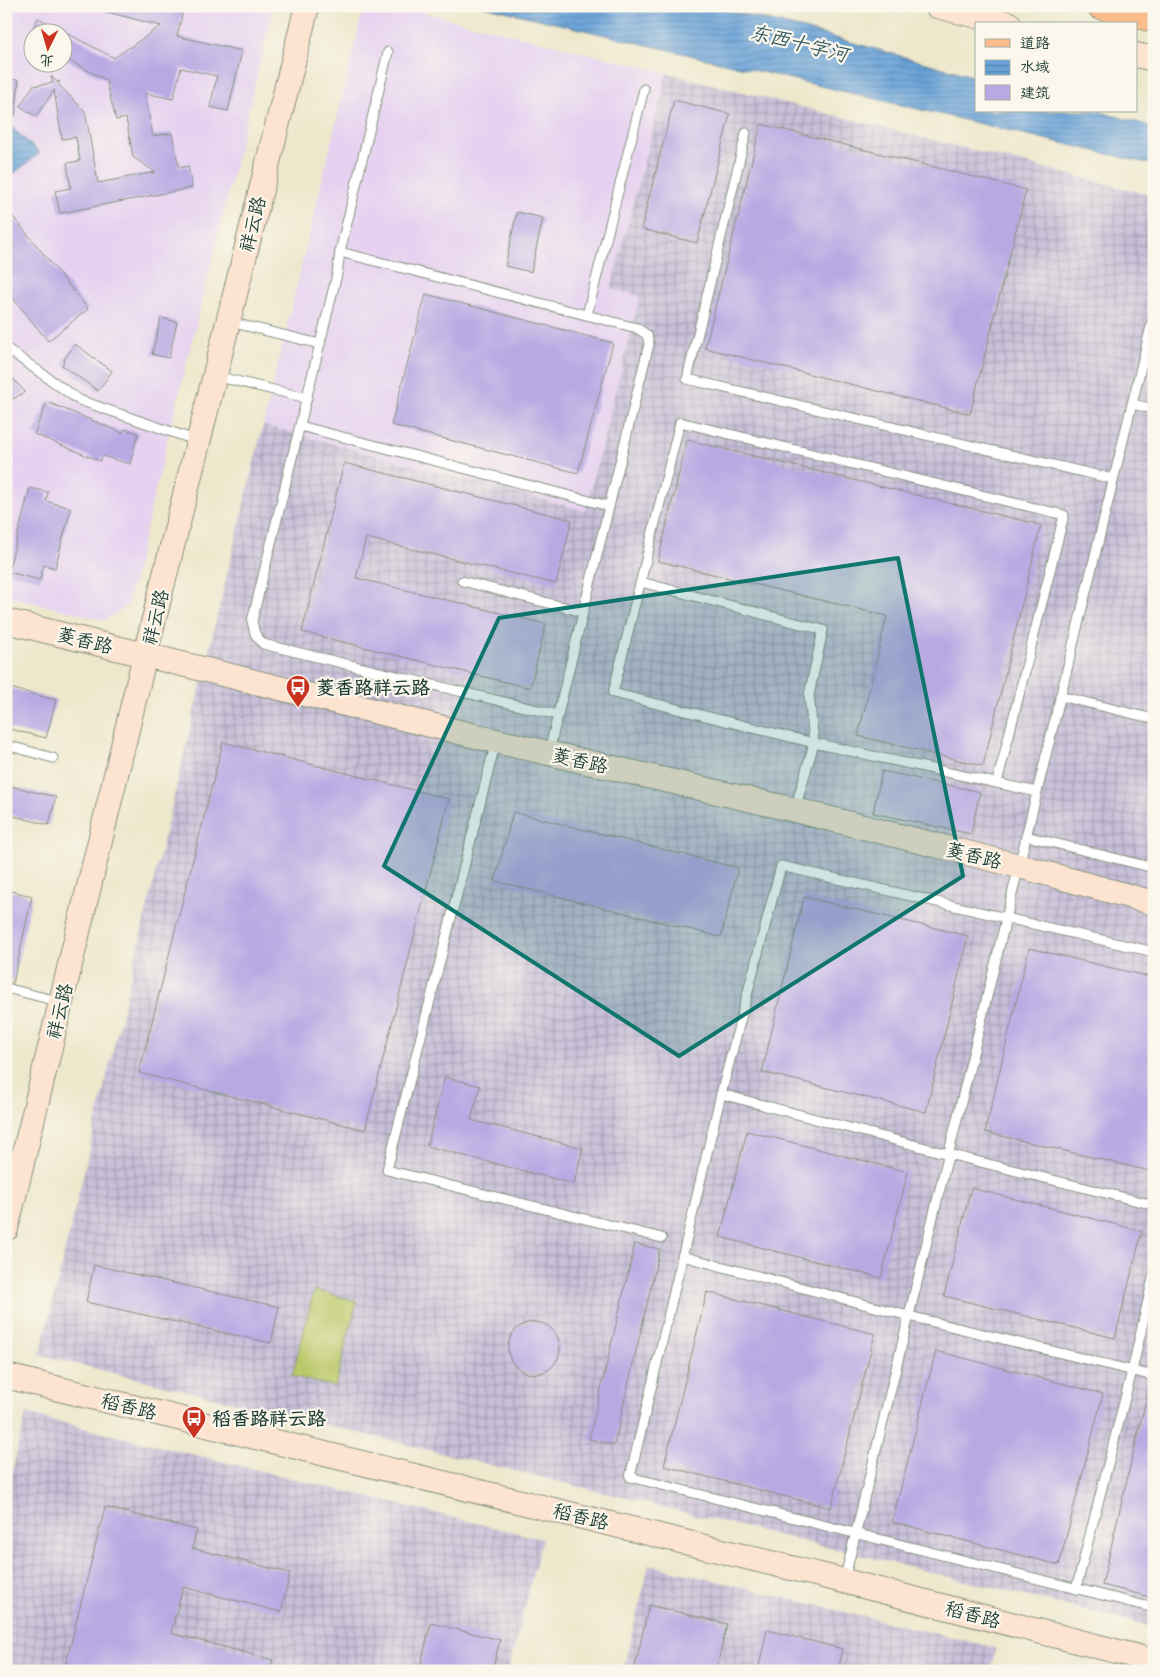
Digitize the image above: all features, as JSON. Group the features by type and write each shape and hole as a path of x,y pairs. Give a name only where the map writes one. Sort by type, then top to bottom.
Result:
{"main road":[{"path":"1100,6 1154,19"}],"street":[{"name":"祥云路","path":"6,1229 145,655 307,6"},
{"path":"937,6 1001,22"},
{"path":"1138,55 1154,59"},
{"name":"菱香路","path":"6,621 496,741 795,810 1019,866 1154,903"},
{"name":"稻香路","path":"6,1376 844,1581 1154,1661"}],"lane":[{"path":"388,52 340,252 337,274 252,621 255,634 263,644 558,715"},
{"path":"588,315 644,89"},
{"path":"746,133 687,379 1114,479"},
{"path":"340,252 637,328 647,335 649,344 548,753"},
{"path":"844,1581 1154,314"},
{"path":"228,321 320,344"},
{"path":"6,348 79,400 198,441"},
{"path":"215,376 307,398"},
{"path":"1132,404 1154,409"},
{"path":"997,783 1064,515 680,422 613,693 814,742 1037,792"},
{"path":"300,426 610,506"},
{"path":"462,581 583,612"},
{"path":"641,582 824,630 809,695 814,742 795,810"},
{"path":"1060,696 1154,719"},
{"path":"496,741 387,1170 662,1238"},
{"path":"6,745 53,758"},
{"path":"1026,836 1154,868"},
{"path":"1154,952 781,866 721,1094 630,1477 1154,1608"},
{"path":"6,988 61,1002"},
{"path":"721,1094 948,1154 1154,1205"},
{"path":"682,1256 908,1316 1154,1376"},
{"path":"1076,1589 1132,1371 1154,1274"}],"highlighted area":[{"path":"898,558 963,876 679,1056 384,866 499,618"}],"shaded area":[{"path":"6,6 274,6 127,606 105,620 6,596"},
{"path":"364,6 398,6 667,73 611,288 640,296 585,511 263,425"},
{"path":"667,73 1154,196 1154,1627 40,1355 263,425 585,511 640,296 611,289"},
{"path":"26,1414 542,1539 508,1671 6,1671 6,1496"},
{"path":"649,1565 996,1648 990,1671 623,1671"}],"green space":[{"path":"314,1290 357,1301 335,1387 292,1376"}],"water":[{"name":"东西十字河","path":"483,6 709,6 804,29 975,77 975,112 1101,112 1154,127 1154,165"},
{"path":"6,122 40,153 13,174 6,168"}],"building":[{"path":"103,6 184,6 177,36 242,51 228,111 210,107 217,76 181,68 173,99 145,93 153,136 172,133 179,168 188,166 192,188 60,213 55,191 71,188 67,163 80,161 76,137 62,139 54,90 36,117 20,106 33,86 53,83 51,76 57,82 60,81 58,84 85,111 98,183 155,172 133,157 126,118 116,120 106,80 72,62 72,36 114,58 161,26 103,11"},
{"path":"38,18 46,22 36,22"},
{"path":"6,79 19,80 15,116 6,116"},
{"path":"674,100 730,114 697,243 641,229"},
{"path":"761,124 1026,190 970,414 705,348"},
{"path":"6,208 88,309 48,341 12,297 6,302"},
{"path":"517,212 543,218 531,272 505,266"},
{"path":"426,294 613,343 578,473 391,425"},
{"path":"161,318 177,322 169,358 152,354"},
{"path":"75,344 112,371 98,391 62,365"},
{"path":"6,371 25,392 6,403"},
{"path":"47,402 123,433 124,429 138,433 130,464 102,456 100,461 34,434"},
{"path":"687,440 1041,525 983,766 858,736 887,616 658,561"},
{"path":"344,463 572,520 556,584 366,538 356,578 546,624 530,688 302,632"},
{"path":"30,488 48,492 46,501 71,508 55,568 44,565 40,580 8,572"},
{"path":"6,687 56,700 46,738 6,728"},
{"path":"223,742 449,799 365,1130 139,1073"},
{"path":"882,771 980,792 971,834 873,813"},
{"path":"6,785 56,797 49,825 6,814"},
{"path":"513,812 738,868 721,937 495,881"},
{"path":"6,890 32,896 13,983 6,982"},
{"path":"804,897 968,936 926,1112 762,1072"},
{"path":"1029,948 1154,978 1154,1172 985,1132"},
{"path":"445,1077 480,1086 471,1120 583,1148 574,1184 427,1146"},
{"path":"747,1131 908,1172 881,1278 720,1237"},
{"path":"971,1188 1142,1231 1115,1338 944,1296"},
{"path":"635,1244 660,1249 614,1445 589,1439"},
{"path":"94,1265 279,1307 271,1343 86,1302"},
{"path":"707,1292 875,1334 831,1508 664,1466"},
{"path":"529,1322 539,1322 553,1329 560,1343 560,1353 553,1367 539,1374 529,1374 519,1370 512,1363 508,1353 508,1343 512,1333 519,1326"},
{"path":"936,1351 1103,1394 1059,1565 892,1522"},
{"path":"1149,1387 1154,1387 1154,1598 1102,1585"},
{"path":"105,1507 197,1530 192,1548 290,1573 281,1612 183,1587 171,1633 273,1660 270,1671 64,1671"},
{"path":"649,1605 727,1624 716,1671 634,1671"},
{"path":"431,1623 500,1640 492,1671 419,1671"},
{"path":"767,1630 843,1649 838,1671 758,1671"}],"place":[{"name":"菱香路祥云路","path":"298,708"},
{"name":"稻香路祥云路","path":"194,1439"}]}
